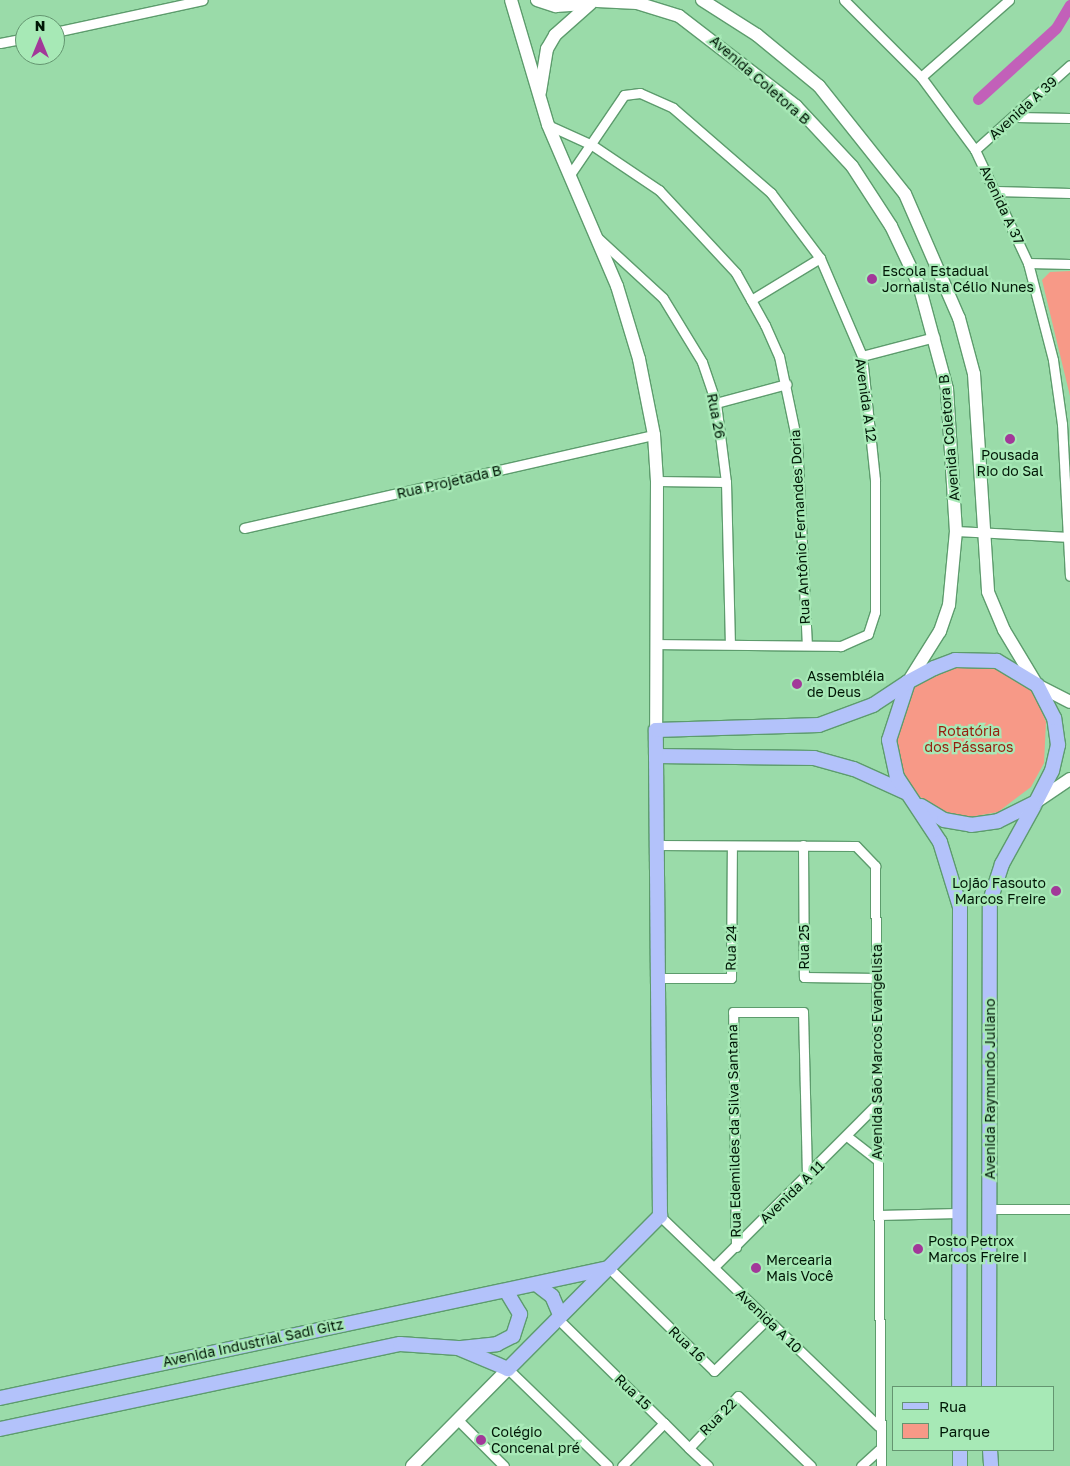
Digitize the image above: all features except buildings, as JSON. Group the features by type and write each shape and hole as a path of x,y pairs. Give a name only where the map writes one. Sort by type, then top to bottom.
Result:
{"main road":[{"path":"978,658 1014,668 1037,685 1054,718 1058,745 1052,771 1036,802 998,821 971,825 944,820 921,806 907,793 897,777 890,740 908,682 955,660 978,658"},
{"name":"Avenida Coletora B","path":"656,730 819,725 874,705 908,682"},
{"path":"458,1348 508,1369 660,1216 656,730"},
{"path":"656,756 814,758 854,769 907,793"},
{"name":"Avenida Raymundo Juliano","path":"990,1386 990,901 1002,864 1036,802"},
{"path":"921,806 940,842 960,907 959,1386"},
{"name":"Avenida Industrial Sadi Gitz","path":"0,1398 609,1268"},
{"path":"536,1284 552,1296 559,1317"},
{"path":"0,1429 400,1344 458,1348 497,1344 513,1336 520,1314 506,1291"},
{"path":"960,1451 960,1466"},
{"path":"990,1451 990,1466"}],"street":[{"path":"65,30 203,0"},
{"path":"511,0 539,100 548,125 632,329 654,435 657,482 656,730"},
{"name":"Avenida Coletora B","path":"537,0 556,6 595,2 637,3 679,16 796,106 852,166 891,226 918,285 935,337 947,390 956,531 949,605 940,631 908,682"},
{"name":"Avenida Coletora B","path":"702,0 757,35 819,86 905,194 960,318 974,374 982,530 988,592 1004,630 1037,685"},
{"name":"Avenida A 37","path":"844,0 921,77 976,150 1028,263 1053,360 1062,424 1070,537 1070,576"},
{"path":"921,77 1009,0"},
{"path":"539,100 546,49 561,28 595,2"},
{"path":"0,43 15,40"},
{"name":"Avenida A 39","path":"976,150 1016,117 1070,65"},
{"name":"Avenida A 12","path":"569,176 592,145 624,95 640,93 656,99 715,140 771,193 820,258 862,356 874,470 873,625 868,634 852,644 807,645 730,642 655,644"},
{"path":"1016,117 1070,118"},
{"name":"Rua Antônio Fernandes Doria","path":"548,125 592,145 658,190 689,218 736,273 779,356 787,384 797,442 807,645"},
{"path":"996,191 1070,193"},
{"name":"Rua 26","path":"593,232 663,298 702,362 716,403 726,482 730,642"},
{"path":"751,300 820,258"},
{"path":"1028,263 1070,264"},
{"path":"862,356 935,337"},
{"path":"716,403 787,384"},
{"path":"1062,424 1070,416"},
{"name":"Rua Projetada B","path":"244,528 654,435"},
{"path":"657,482 726,482"},
{"path":"956,531 982,530 1070,537"},
{"path":"1037,685 1070,702"},
{"path":"1036,802 1070,779"},
{"name":"Avenida São Marcos Evangelista","path":"657,845 859,846 874,866 879,1215 878,1426 881,1466"},
{"name":"Rua 25","path":"803,845 804,977 876,978"},
{"name":"Rua 24","path":"658,978 731,978 732,846"},
{"name":"Rua Edemildes da Silva Santana","path":"736,1247 733,1012 804,1012 807,1178"},
{"name":"Avenida A 11","path":"714,1267 848,1137 877,1104"},
{"path":"848,1137 877,1160"},
{"path":"991,1210 1070,1209"},
{"path":"879,1215 958,1213"},
{"name":"Avenida A 10","path":"660,1216 878,1426"},
{"name":"Rua 16","path":"609,1268 714,1370 766,1320"},
{"name":"Rua 15","path":"559,1317 689,1448"},
{"path":"412,1466 508,1369 608,1466"},
{"name":"Rua 22","path":"708,1466 689,1448 738,1396 811,1466"},
{"path":"458,1420 504,1466"},
{"path":"622,1466 664,1423"},
{"path":"861,1466 879,1450"}],"green space":[{"path":"1070,271 1070,396 1042,280 1050,272"},
{"name":"Rotatória dos Pássaros","path":"992,664 1027,686 1036,697 1046,722 1044,763 1031,787 998,812 970,817 943,813 909,789 892,752 915,683 938,667"}],"waterway":[{"path":"978,99 1056,28 1070,5"}],"place":[{"name":"Escola Estadual Jornalista Célio Nunes","path":"872,279"},
{"name":"Pousada Rio do Sal","path":"1010,439"},
{"name":"Assembléia de Deus","path":"797,684"},
{"name":"Lojão Fasouto Marcos Freire","path":"1056,891"},
{"name":"Posto Petrox Marcos Freire I","path":"918,1249"},
{"name":"Mercearia Mais Você","path":"756,1268"},
{"name":"Colégio Concenal pré","path":"481,1440"}]}
